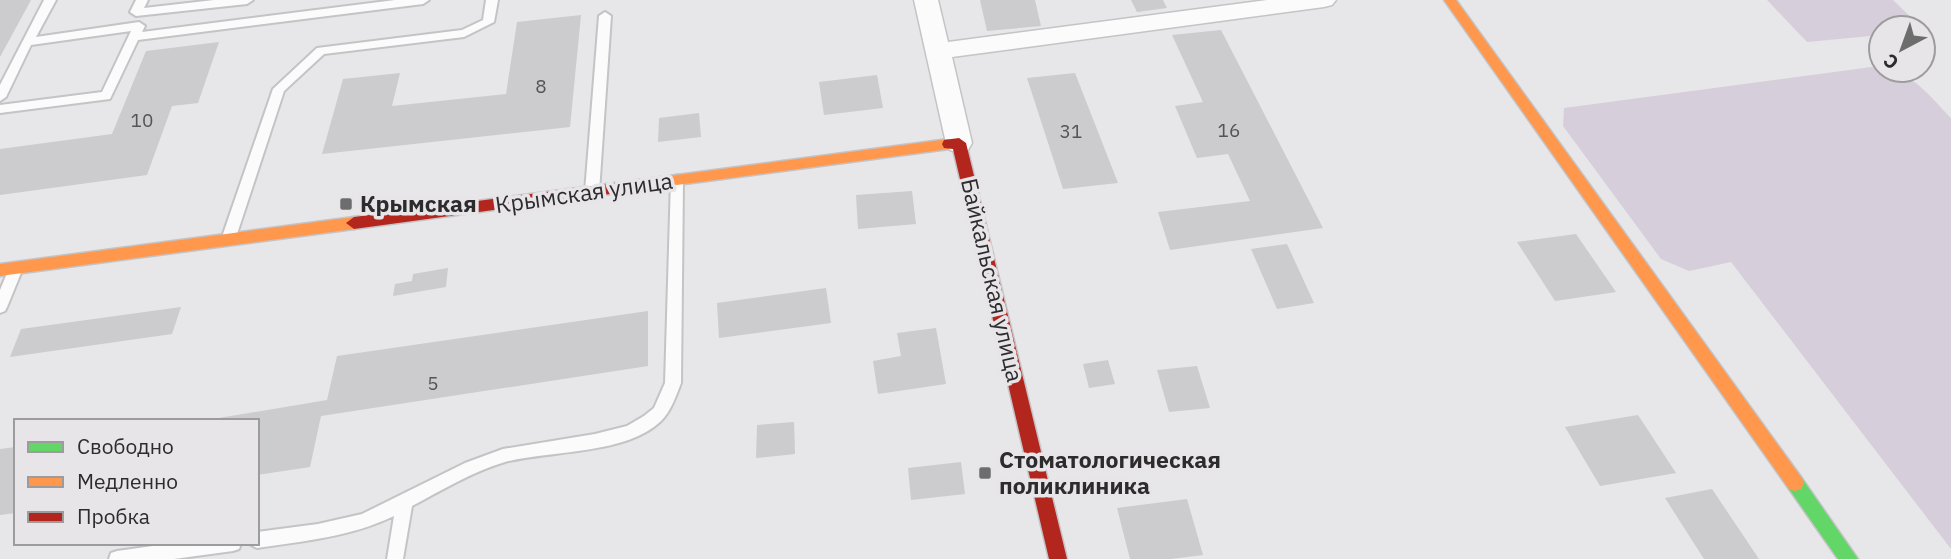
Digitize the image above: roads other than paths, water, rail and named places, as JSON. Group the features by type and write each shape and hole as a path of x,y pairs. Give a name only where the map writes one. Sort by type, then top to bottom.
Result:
{"main road":[{"path":"1450,0 1849,559"},
{"name":"Крымская улица","path":"8,269 960,143"},
{"name":"Байкальская улица","path":"960,143 1058,559"}],"street":[{"name":"Байкальская улица","path":"926,0 960,143"},
{"path":"938,51 1324,0"}],"lane":[{"path":"0,97 50,0"},
{"path":"142,0 136,12 247,0"},
{"path":"134,37 424,0"},
{"path":"229,240 279,89 321,51 464,33 488,22 492,0"},
{"path":"592,192 605,16"},
{"path":"0,108 106,96 139,26 27,42"},
{"path":"259,540 340,529 376,516 454,475 504,455 622,433 643,426 665,408 673,383 677,180"},
{"path":"0,307 8,269"},
{"path":"396,559 405,501"},
{"path":"117,559 218,545"}],"place":[{"name":"Крымская","path":"346,204"},
{"name":"Стоматологическая поликлиника","path":"985,473"}]}
